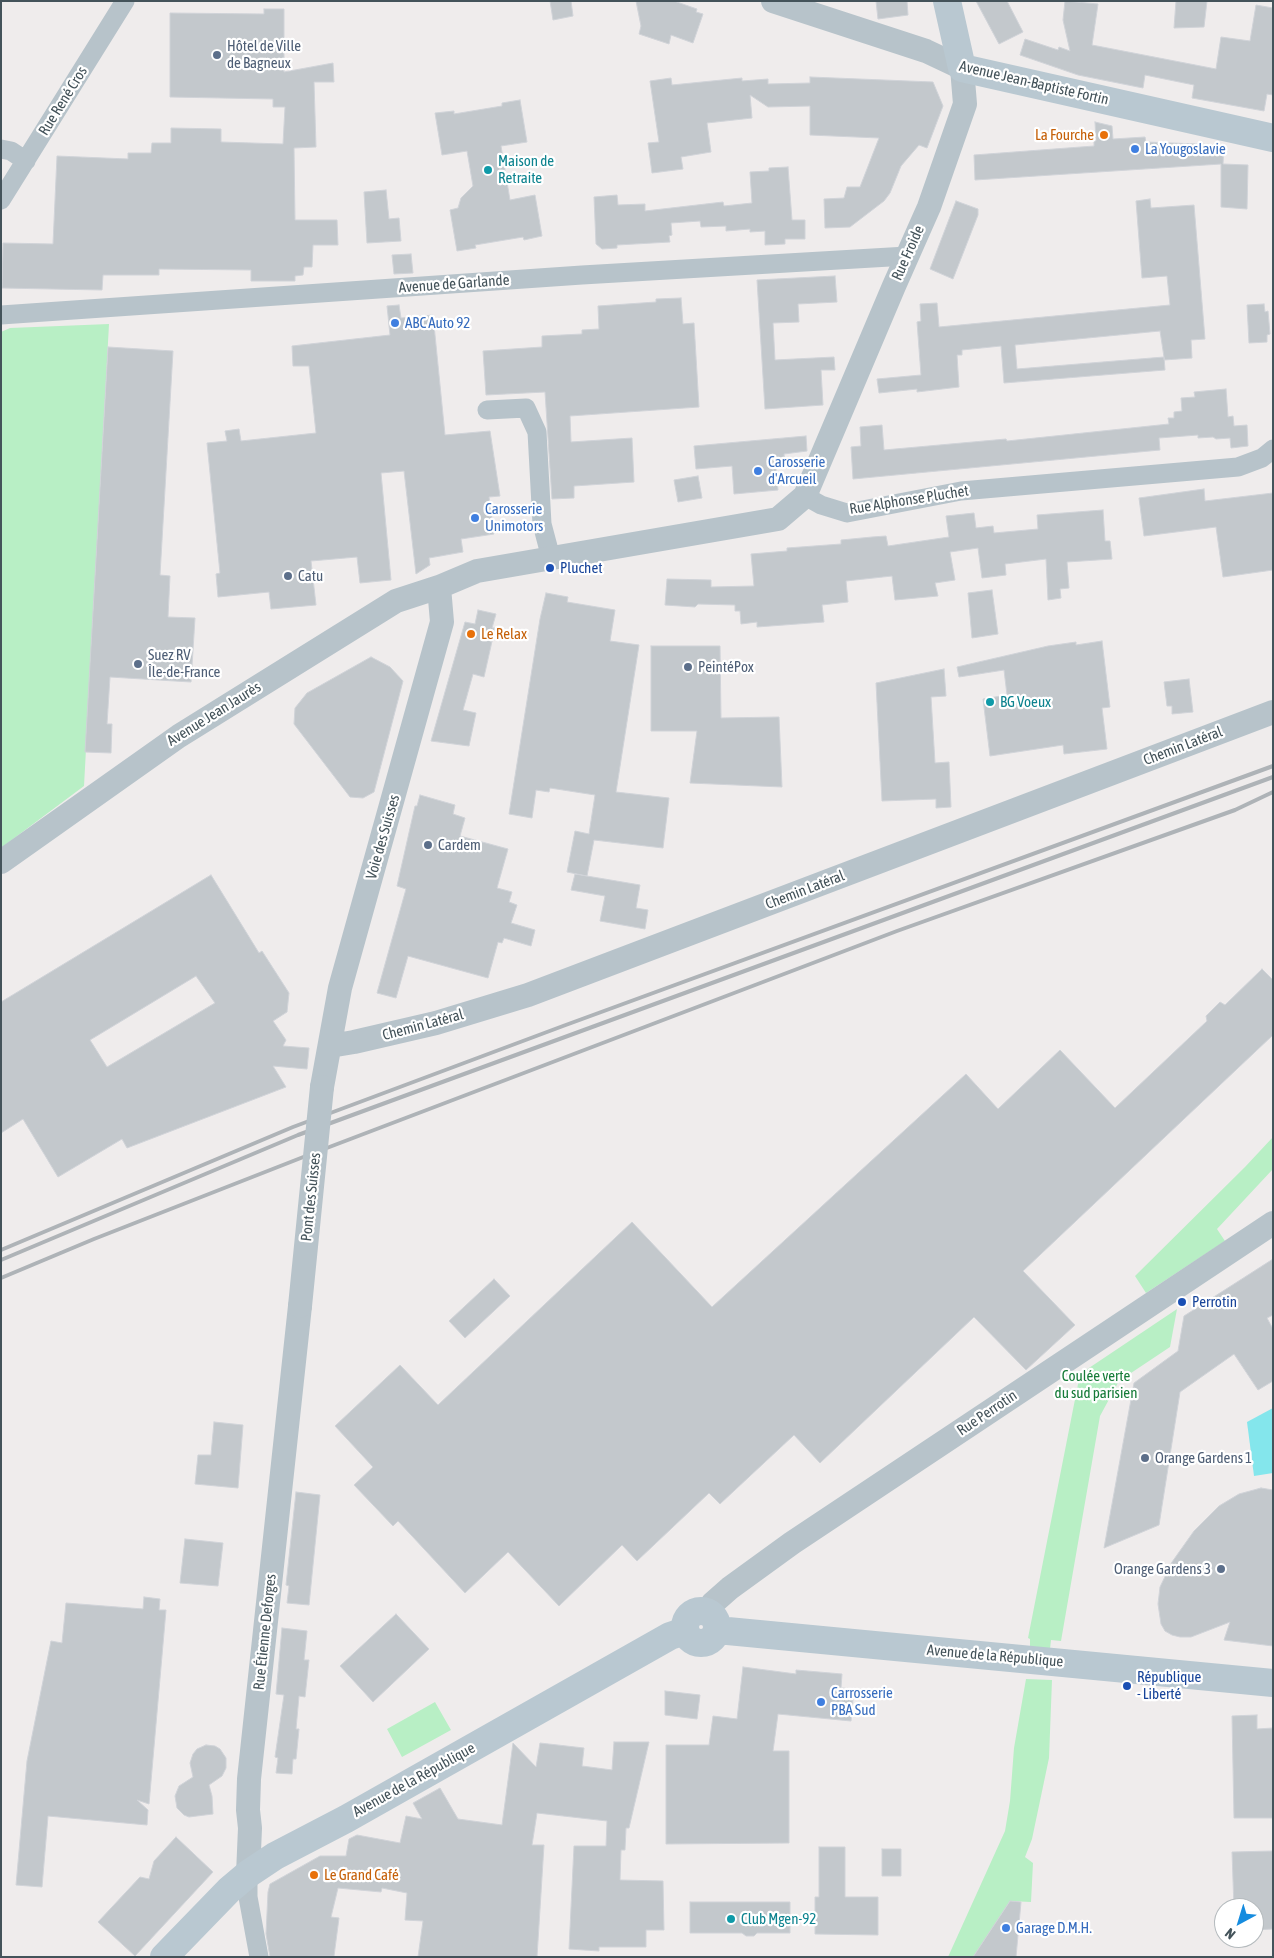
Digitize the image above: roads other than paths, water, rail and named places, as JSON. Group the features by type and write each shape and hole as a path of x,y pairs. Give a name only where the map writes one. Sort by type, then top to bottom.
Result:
{"main road":[{"name":"Rue Froide","path":"947,1 962,68"},
{"name":"Avenue Jean-Baptiste Fortin","path":"962,68 1273,138"},
{"name":"Avenue de la République","path":"164,1957 229,1890 248,1874 275,1856 346,1819 670,1636 685,1631 691,1640 702,1644 712,1640 712,1621 1273,1683"}],"street":[{"name":"Rue René Cros","path":"1,200 125,1"},
{"name":"Avenue Jean-Baptiste Fortin","path":"773,1 926,51 962,68"},
{"name":"Rue Froide","path":"805,496 929,207 966,104 962,68"},
{"path":"1,149 11,151 26,161"},
{"name":"Avenue de Garlande","path":"1,314 562,276 907,256"},
{"path":"487,410 526,408 536,432 542,524 551,558"},
{"name":"Rue Alphonse Pluchet","path":"805,496 821,505 847,513 961,491 1238,467 1262,458 1273,450"},
{"path":"439,587 477,571 778,518 805,496"},
{"name":"Avenue Jean Jaurès","path":"1,862 178,736 396,601 439,587"},
{"name":"Voie des Suisses","path":"322,1087 340,988 442,622 439,587"},
{"name":"Chemin Latéral","path":"330,1046 436,1023 528,995 1273,712"},
{"name":"Pont des Suisses","path":"300,1306 322,1087"},
{"name":"Rue Perrotin","path":"712,1621 713,1603 730,1588 778,1553 1273,1223"},
{"name":"Rue Étienne Deforges","path":"259,1957 248,1897 249,1779 300,1306"}],"water":[{"path":"1273,1408 1273,1473 1254,1476 1247,1422"}],"railway":[{"path":"1,1250 293,1127 1273,766"},
{"path":"1,1260 298,1135 1273,777"},
{"path":"1,1278 94,1239 311,1154 897,931 1235,810 1273,792"}],"place":[{"name":"Hôtel de Ville de Bagneux","path":"217,55"},
{"name":"La Fourche","path":"1104,135"},
{"name":"La Yougoslavie","path":"1135,149"},
{"name":"Maison de Retraite","path":"488,170"},
{"name":"ABC Auto 92","path":"395,323"},
{"name":"Carosserie d'Arcueil","path":"758,471"},
{"name":"Carosserie Unimotors","path":"475,518"},
{"name":"Pluchet","path":"550,568"},
{"name":"Catu","path":"288,576"},
{"name":"Le Relax","path":"471,634"},
{"name":"Suez RV Île-de-France","path":"138,664"},
{"name":"PeintéPox","path":"688,667"},
{"name":"BG Voeux","path":"990,702"},
{"name":"Cardem","path":"428,845"},
{"name":"Perrotin","path":"1182,1302"},
{"name":"Orange Gardens 1","path":"1145,1458"},
{"name":"Orange Gardens 3","path":"1221,1569"},
{"name":"République - Liberté","path":"1127,1686"},
{"name":"Carrosserie PBA Sud","path":"821,1702"},
{"name":"Le Grand Café","path":"314,1875"},
{"name":"Club Mgen-92","path":"731,1919"},
{"name":"Garage D.M.H.","path":"1006,1928"}],"park label":[{"name":"Coulée verte du sud parisien","path":"1096,1384"}]}
